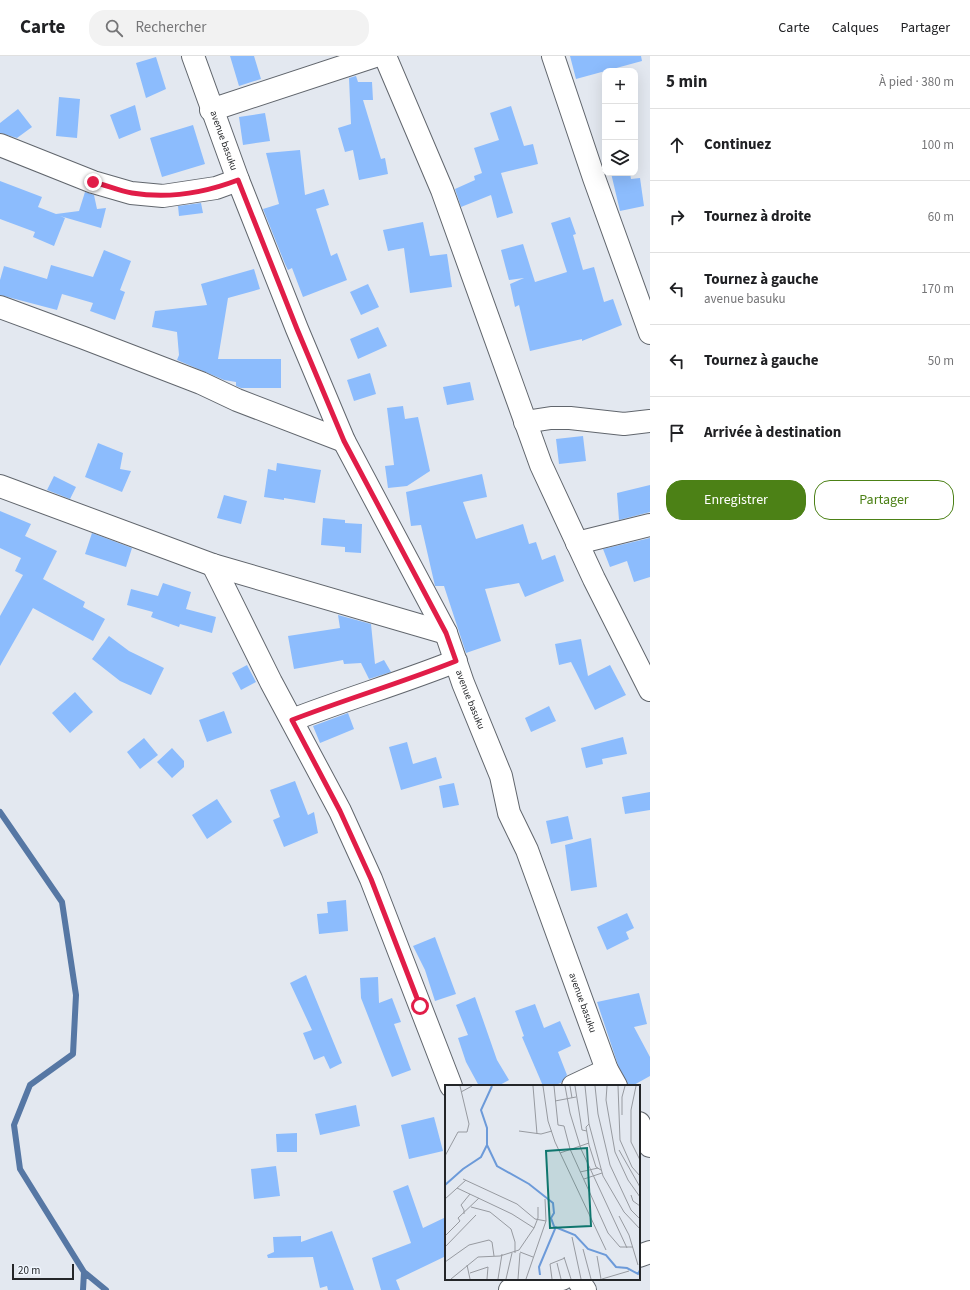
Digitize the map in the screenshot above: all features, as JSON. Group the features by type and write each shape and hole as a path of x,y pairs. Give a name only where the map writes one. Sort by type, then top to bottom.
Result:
{"street":[{"name":"avenue basuku","path":"193,56 211,110 238,180 297,329 344,441 446,633 501,776 509,813 527,850 612,1078"},
{"path":"211,110 375,56"},
{"path":"385,56 442,190 541,465 577,543 650,690"},
{"path":"553,56 594,178 650,333"},
{"path":"0,145 93,182 131,193 163,196 216,188 238,180"},
{"path":"0,307 92,340 201,383 237,400 344,441"},
{"path":"525,422 551,418 570,418 624,424 650,421"},
{"path":"0,486 213,565 446,633"},
{"path":"577,543 650,525"},
{"path":"213,565 271,682 340,811 371,879 451,1085"},
{"path":"292,720 345,700 411,679 456,661"},
{"path":"578,1085 612,1078"},
{"path":"640,1126 650,1146"},
{"path":"640,1256 650,1252"},
{"path":"523,1286 556,1280"},
{"path":"579,1280 585,1290"}],"building":[{"path":"230,56 254,56 261,79 239,86"},
{"path":"570,56 641,56 642,61 616,68 602,68 602,72 576,79"},
{"path":"156,57 166,89 146,98 136,63"},
{"path":"356,76 358,82 372,82 373,100 363,100 381,159 385,158 388,174 359,180 353,150 345,152 338,128 351,124 349,78"},
{"path":"59,97 80,99 77,138 56,136"},
{"path":"135,105 141,130 119,139 110,115"},
{"path":"511,106 524,146 533,144 538,164 501,173 513,213 497,218 491,195 461,207 455,189 475,180 474,176 482,173 474,148 499,140 490,113"},
{"path":"18,109 32,127 17,138 0,133 0,123"},
{"path":"265,113 270,141 243,145 239,117"},
{"path":"193,125 205,164 162,177 150,138"},
{"path":"300,150 305,195 324,189 329,205 316,209 331,256 337,253 347,280 303,297 292,268 288,270 285,264 263,209 279,204 266,153"},
{"path":"612,176 630,176 631,179 640,178 644,206 620,211"},
{"path":"0,181 42,197 38,207 56,214 79,211 85,192 94,195 97,209 106,208 101,228 60,216 65,218 54,246 33,237 35,232 0,219"},
{"path":"201,203 203,213 179,216 178,206"},
{"path":"570,217 576,234 573,235 583,270 594,267 604,302 613,299 622,325 582,341 582,339 530,351 519,305 515,307 510,284 524,278 509,280 501,250 523,244 535,282 567,272 551,223"},
{"path":"423,222 430,256 447,254 452,287 410,293 404,248 388,251 383,230"},
{"path":"104,250 131,261 120,290 125,292 115,320 90,311 93,303 62,294 57,310 0,295 0,280 4,266 47,279 51,265 93,277"},
{"path":"254,269 260,289 228,298 218,359 281,359 281,388 241,388 236,386 236,382 224,380 177,360 179,355 177,332 152,327 155,311 207,305 201,284"},
{"path":"368,284 379,307 361,315 350,292"},
{"path":"378,327 387,346 358,359 350,339"},
{"path":"370,373 376,394 354,401 347,380"},
{"path":"470,382 474,400 447,405 443,387"},
{"path":"403,406 405,419 418,417 430,471 407,486 388,488 385,466 394,465 387,408"},
{"path":"583,436 586,461 559,464 556,439"},
{"path":"98,443 123,453 120,469 131,471 122,492 85,477"},
{"path":"277,463 321,470 315,503 284,498 284,500 264,497 268,469 276,471"},
{"path":"482,474 487,497 463,502 476,539 523,524 529,544 536,542 542,560 555,555 564,581 525,597 519,583 485,589 501,641 466,653 444,586 435,586 421,525 411,526 406,492"},
{"path":"54,476 76,487 70,499 47,490"},
{"path":"650,485 650,512 619,520 617,493"},
{"path":"224,495 247,501 241,524 217,518"},
{"path":"0,511 31,524 25,536 57,551 43,579 85,602 83,607 105,619 93,641 33,608 0,666 0,616 23,575 15,571 21,558 0,548"},
{"path":"323,518 345,520 345,523 362,524 361,553 345,552 345,547 321,545"},
{"path":"92,533 132,548 126,567 85,554"},
{"path":"650,538 650,577 634,582 627,561 610,567 603,549"},
{"path":"163,583 191,592 186,609 216,617 212,633 180,624 179,627 151,617 153,612 127,605 131,589 158,596"},
{"path":"338,615 371,624 375,664 384,660 391,672 369,679 361,663 344,664 343,660 294,669 288,636 340,628"},
{"path":"109,636 129,651 164,668 151,695 120,681 92,659"},
{"path":"581,639 588,676 610,665 626,695 595,710 571,662 559,665 555,644"},
{"path":"247,665 256,682 241,690 232,673"},
{"path":"75,692 93,712 70,733 52,713"},
{"path":"549,706 556,721 531,732 525,718"},
{"path":"224,711 232,733 207,742 199,720"},
{"path":"348,713 354,729 320,743 313,726"},
{"path":"623,737 627,754 602,759 603,764 586,768 581,748"},
{"path":"144,738 158,755 140,769 127,752"},
{"path":"407,742 413,764 436,757 442,778 401,790 389,747"},
{"path":"172,748 184,761 184,767 172,778 157,762"},
{"path":"295,781 308,815 314,812 318,833 284,847 273,820 280,817 270,790"},
{"path":"454,783 459,805 443,808 439,786"},
{"path":"650,792 650,810 625,814 622,797"},
{"path":"217,799 232,822 207,839 192,815"},
{"path":"568,816 573,839 551,844 546,821"},
{"path":"591,838 597,887 571,891 565,845"},
{"path":"346,900 348,931 319,934 317,914 328,913 327,902"},
{"path":"627,913 634,928 626,932 629,939 607,950 597,927"},
{"path":"435,937 456,994 435,1001 425,970 413,946"},
{"path":"306,975 342,1063 330,1069 324,1056 314,1060 303,1033 312,1030 290,983"},
{"path":"378,977 379,1003 392,998 401,1022 394,1024 411,1070 392,1077 361,998 360,978"},
{"path":"639,993 647,1024 634,1027 650,1057 650,1076 634,1085 628,1085 618,1065 597,1002"},
{"path":"475,997 497,1060 509,1080 500,1085 478,1085 466,1062 458,1038 468,1035 456,1005"},
{"path":"535,1004 544,1028 560,1021 571,1046 558,1052 567,1075 561,1083 555,1085 543,1085 522,1037 524,1036 515,1011"},
{"path":"356,1105 360,1126 320,1135 315,1114"},
{"path":"434,1117 443,1151 409,1159 401,1125"},
{"path":"297,1133 297,1152 277,1152 276,1134"},
{"path":"276,1166 280,1196 254,1199 251,1169"},
{"path":"408,1185 423,1228 445,1217 445,1256 396,1280 400,1290 381,1290 372,1258 411,1243 393,1191"},
{"path":"332,1231 354,1290 328,1290 327,1286 320,1288 313,1257 268,1258 267,1255 274,1252 273,1237 301,1236 301,1242"}],"waterway":[{"path":"0,812 62,902 76,995 73,1054 30,1085 14,1125 20,1169 84,1272 83,1290"},
{"path":"84,1272 106,1290"}],"route":[{"path":"93,182 131,193 163,196 216,188 238,180 297,329 344,441 446,633 456,661 411,679 345,700 292,720 340,811 371,879 420,1006"}]}
